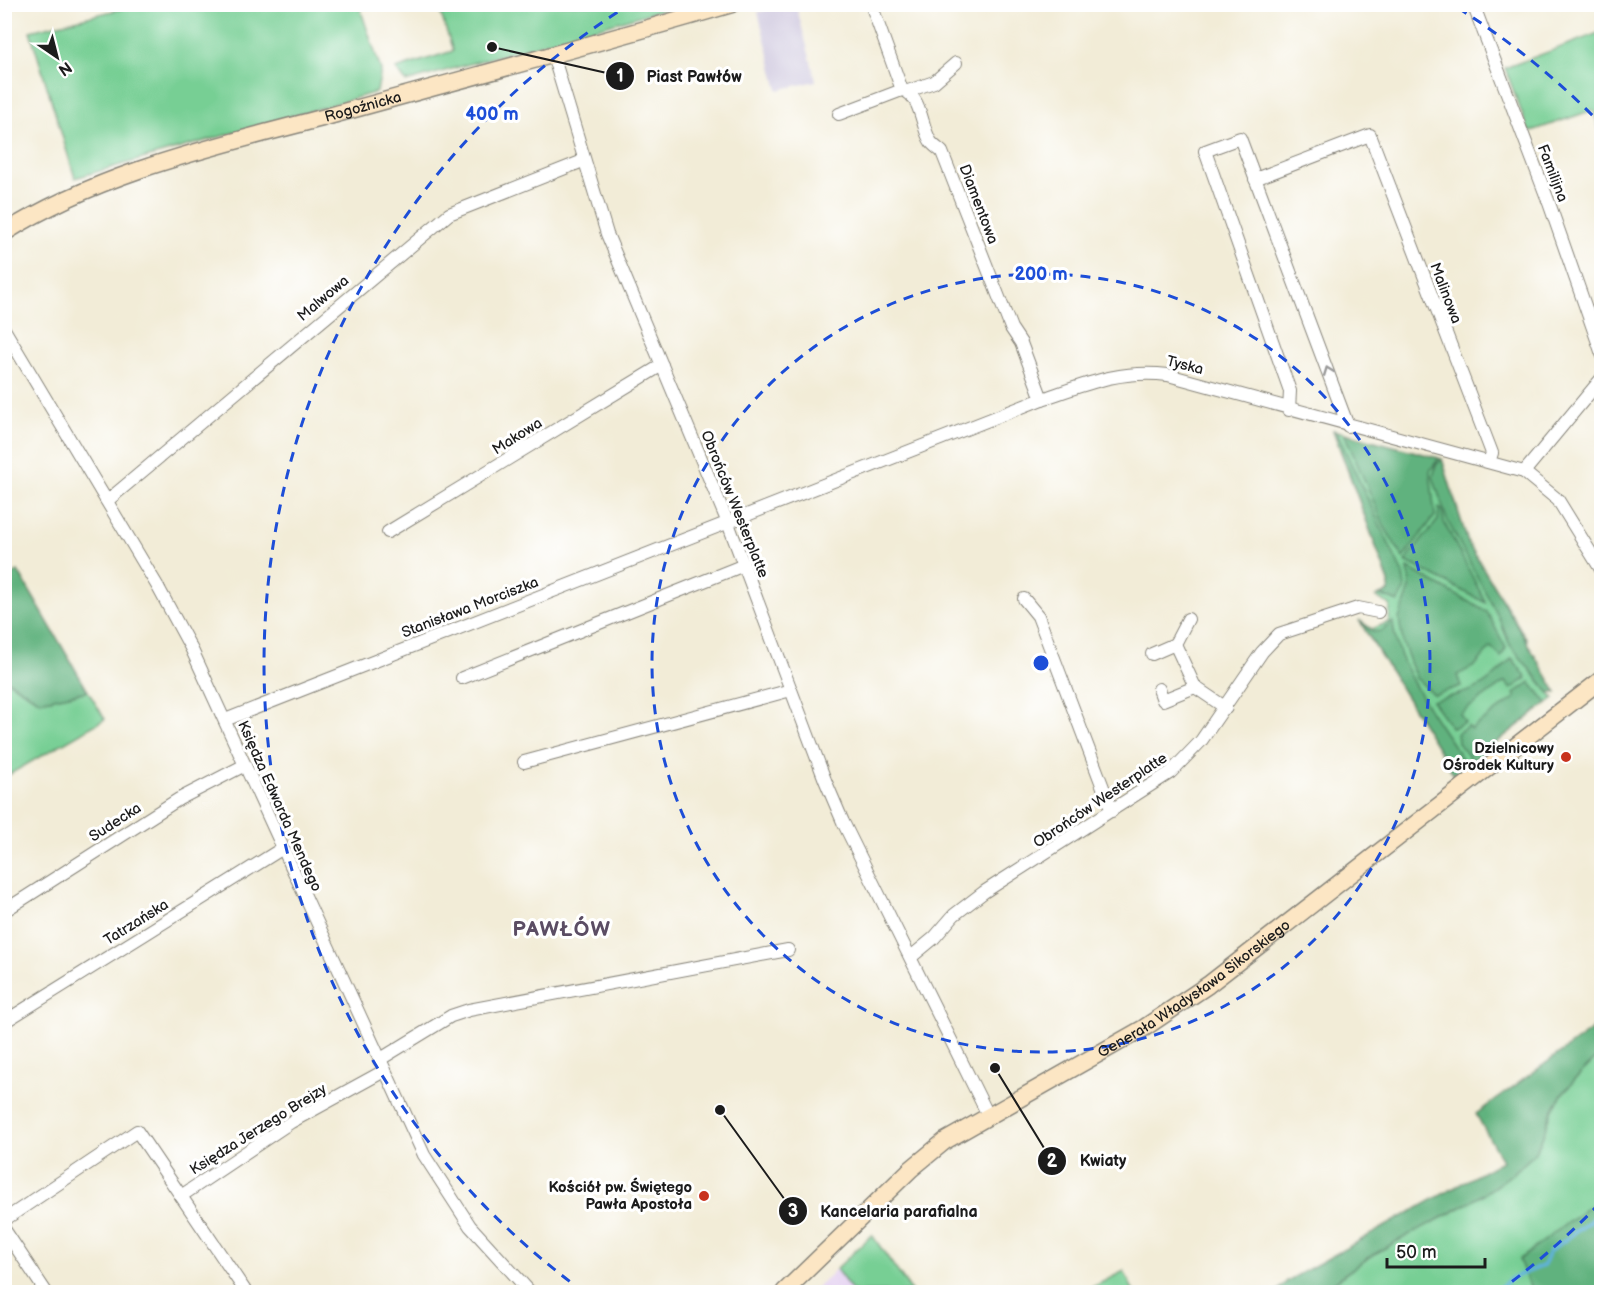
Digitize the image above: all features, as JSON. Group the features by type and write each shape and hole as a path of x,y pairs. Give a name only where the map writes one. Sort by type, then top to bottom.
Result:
{"street":[{"name":"Rogoźnicka","path":"4,233 59,201 119,177 282,129 732,4"},
{"name":"Diamentowa","path":"871,4 905,91 915,101 931,142 942,152 1011,328 1021,343 1042,399"},
{"name":"Familijna","path":"1473,4 1549,202 1602,354"},
{"name":"Obrońców Westerplatte","path":"553,54 583,161 607,234 728,523 843,822 988,1115"},
{"path":"838,114 934,82 956,63"},
{"name":"Malinowa","path":"1255,179 1370,135 1492,453 1489,462"},
{"path":"1289,410 1290,391 1205,151 1240,138 1348,426"},
{"name":"Malwowa","path":"107,501 449,214 583,161"},
{"name":"Księdza Edwarda Mendego","path":"4,329 176,619 225,720 416,1139 444,1189 487,1248 530,1293"},
{"name":"Makowa","path":"388,532 662,365"},
{"name":"Tyska","path":"728,523 1042,399 1119,375 1148,372 1168,375 1289,410 1524,472 1558,500 1602,571"},
{"path":"1524,472 1602,378"},
{"name":"Stanisława Morciszka","path":"225,720 728,523"},
{"path":"462,678 744,565"},
{"path":"1024,599 1038,616 1112,811"},
{"name":"Obrońców Westerplatte","path":"911,957 934,938 954,915 984,892 1171,772 1201,741 1226,708 1262,652 1279,634 1358,608 1378,612"},
{"path":"1152,654 1175,644 1188,620"},
{"path":"1175,644 1195,687 1226,708"},
{"name":"Generała Władysława Sikorskiego","path":"784,1293 928,1154 988,1115 1144,1028 1208,985 1602,679"},
{"path":"1159,689 1163,700 1195,687"},
{"path":"524,762 791,690"},
{"name":"Sudecka","path":"4,911 179,799 245,765"},
{"name":"Tatrzańska","path":"4,1022 283,848"},
{"name":"Księdza Jerzego Brejzy","path":"181,1196 291,1122 382,1066 451,1016 469,1010 788,950"},
{"name":"Księdza Jerzego Brejzy","path":"4,1220 137,1131 246,1293"},
{"path":"4,1229 46,1293"}],"shaded area":[{"path":"796,5 816,81 778,90 758,12"},
{"path":"836,1269 853,1292 813,1292"}],"green space":[{"path":"438,4 678,5 406,82 396,69 453,51"},
{"path":"137,5 359,5 381,70 377,92 75,178 30,31"},
{"path":"1601,32 1601,133 1593,110 1529,132 1505,68"},
{"path":"1333,430 1442,459 1468,543 1527,640 1515,648 1554,698 1454,775 1359,620 1372,629 1389,622 1390,605 1376,597 1389,592 1389,582"},
{"path":"1333,430 1336,431 1403,574 1405,588 1398,602 1380,595 1389,592 1389,582"},
{"path":"1344,433 1439,458 1430,471 1435,516 1403,558 1385,528"},
{"path":"1442,459 1468,543 1557,693 1549,692 1510,645 1498,616 1447,520 1433,477 1436,465"},
{"path":"1439,508 1442,510 1444,522 1486,603 1405,561 1438,520"},
{"path":"1408,568 1487,612 1506,648 1501,657 1491,647 1475,666 1457,675 1461,686 1434,695 1416,678 1403,643 1399,619 1410,588"},
{"path":"18,571 88,691 40,701 5,679 5,577"},
{"path":"1359,620 1372,632 1381,631 1393,622 1402,659 1411,678 1467,766 1454,775"},
{"path":"1512,658 1527,678 1511,689 1505,682 1460,714 1465,722 1452,728 1432,701 1484,684"},
{"path":"4,679 40,701 88,691 105,719 5,777"},
{"path":"1530,682 1547,703 1472,761 1458,743 1457,733 1468,726 1471,729 1516,697 1514,694"},
{"path":"1601,1023 1601,1054 1575,1079 1558,1101 1534,1153 1506,1178 1455,1211 1373,1255 1323,1292 1277,1292 1287,1281 1502,1161 1476,1114"},
{"path":"1601,1054 1601,1292 1323,1292 1373,1255 1481,1195 1530,1158 1538,1148 1550,1115 1558,1101 1575,1079"},
{"path":"1601,1197 1601,1292 1532,1292 1519,1260"},
{"path":"872,1235 912,1292 853,1292 836,1269"},
{"path":"1124,1271 1134,1292 1083,1292"}],"waterway":[{"path":"1494,1292 1512,1278 1543,1266 1549,1252 1602,1212"}],"place":[{"name":"Piast Pawłów","path":"492,47"},
{"name":"Dzielnicowy Ośrodek Kultury","path":"1566,757"},
{"name":"Kwiaty","path":"995,1068"},
{"name":"Kancelaria parafialna","path":"720,1110"},
{"name":"Kościół pw. Świętego Pawła Apostoła","path":"704,1196"}],"district":[{"name":"PAWŁÓW","path":"562,929"}]}
